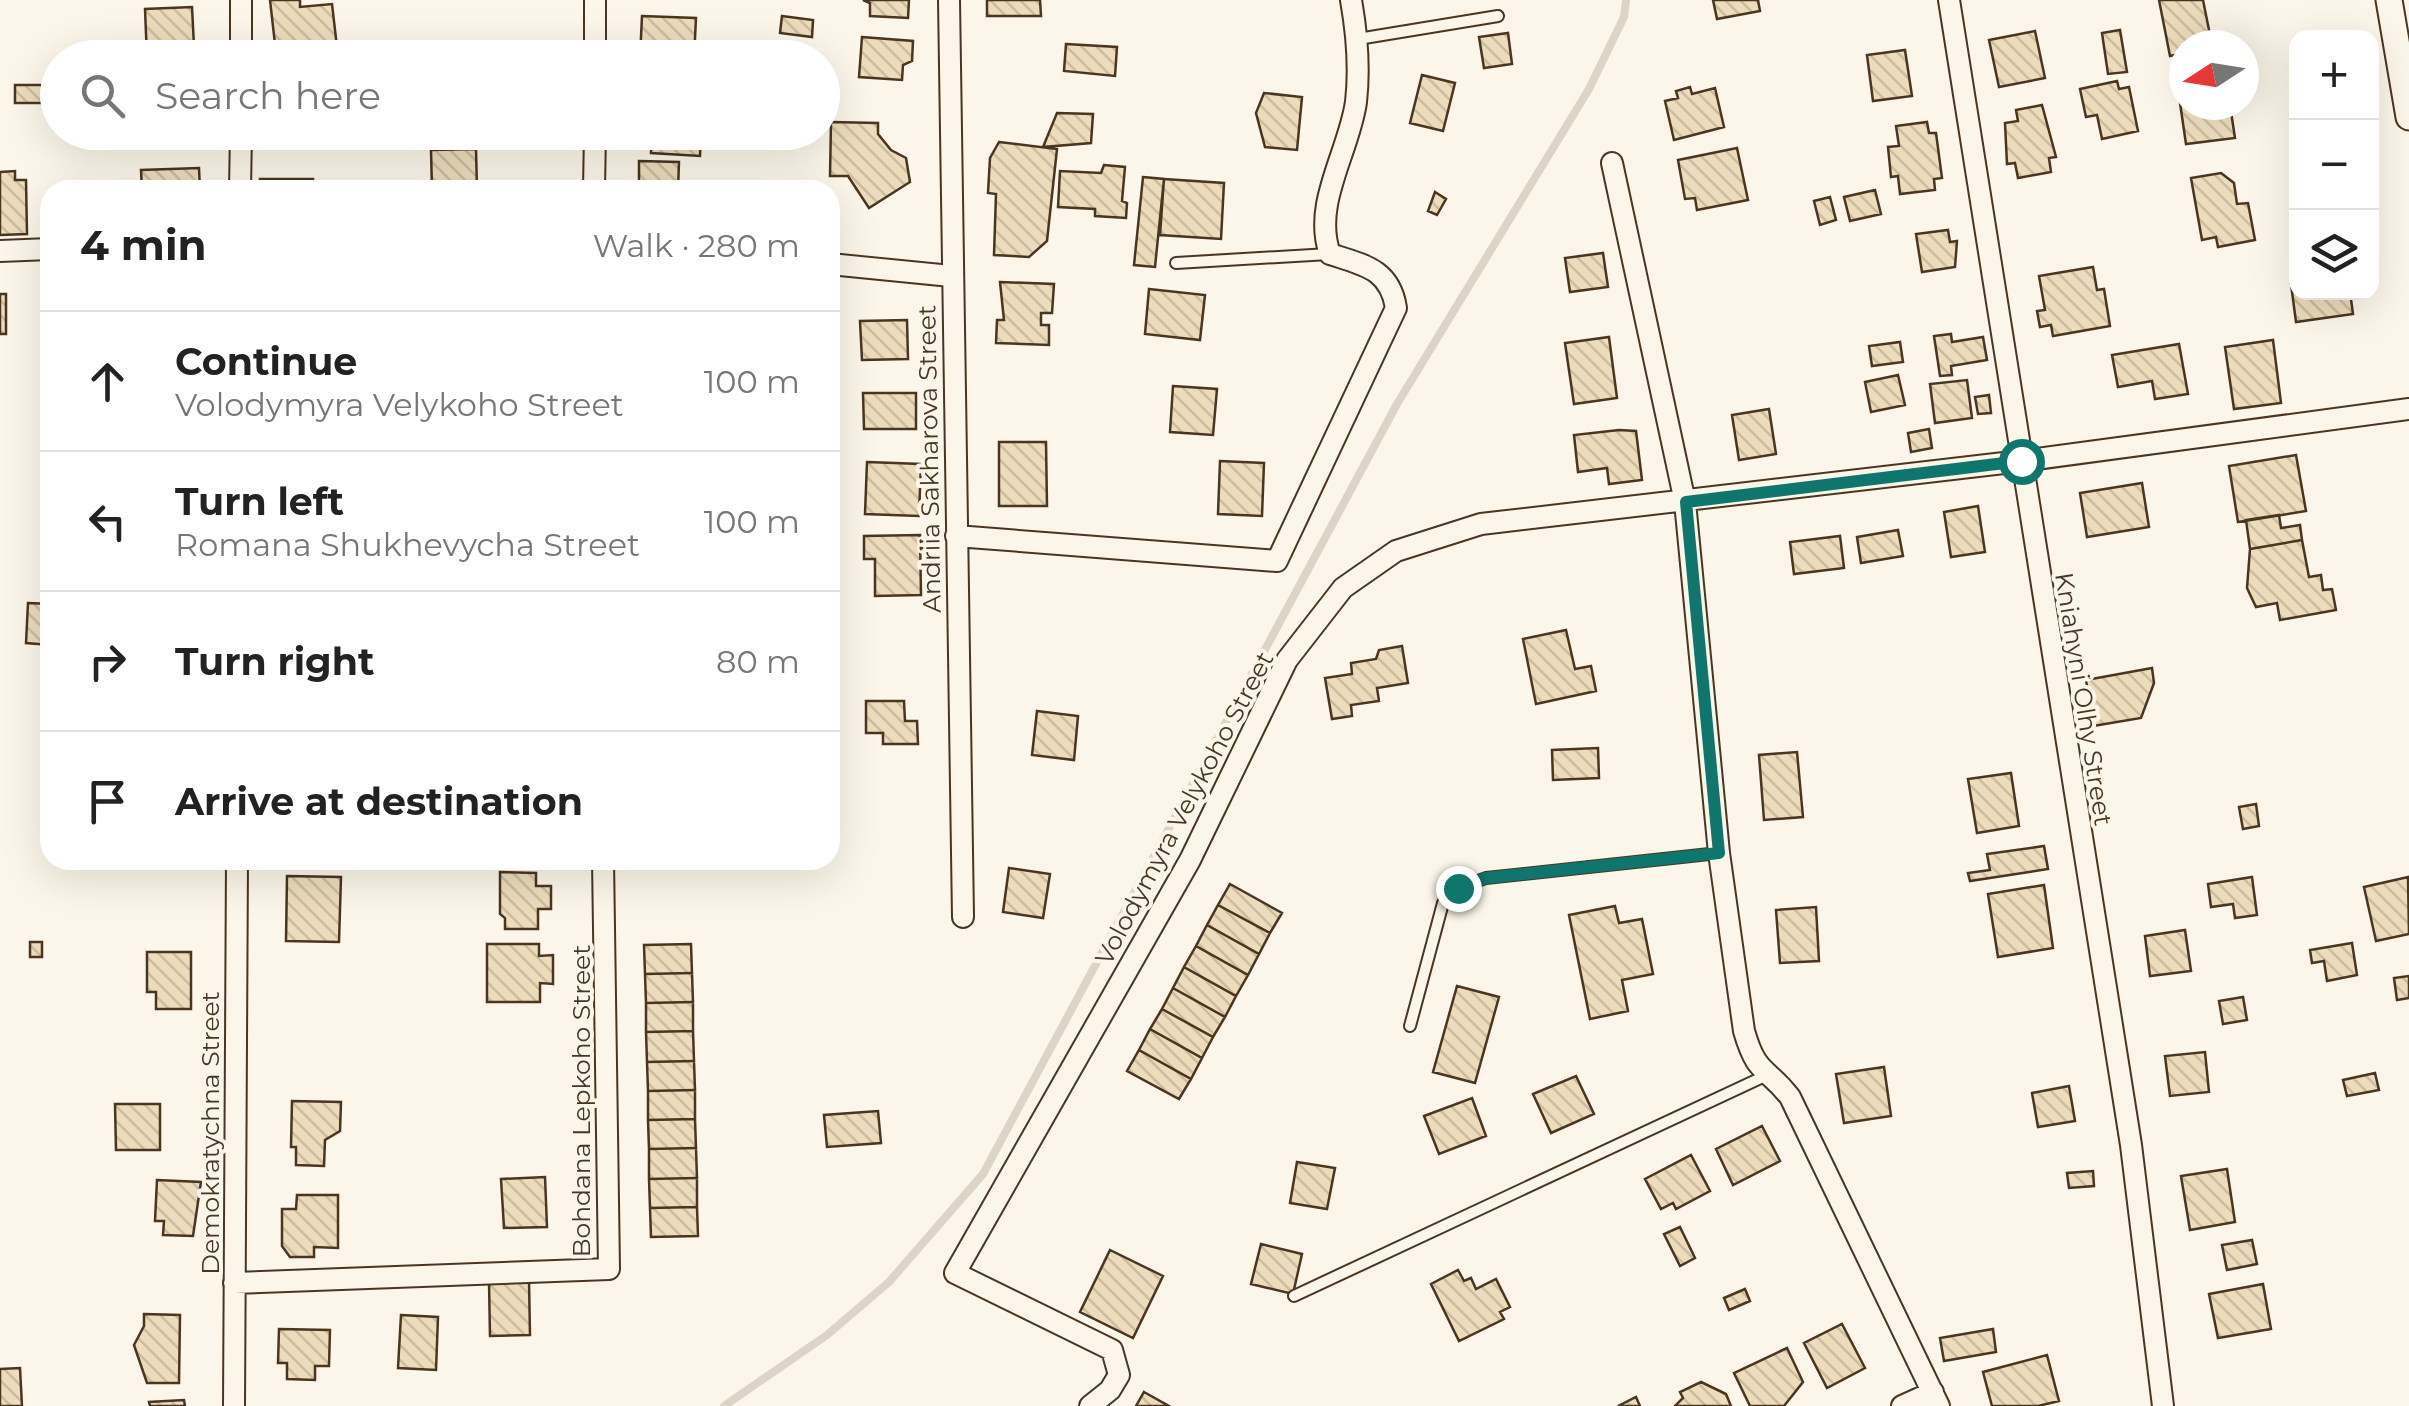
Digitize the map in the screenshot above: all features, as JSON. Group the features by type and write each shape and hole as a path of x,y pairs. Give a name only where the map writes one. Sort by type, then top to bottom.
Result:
{"street":[{"path":"241,0 241,40"},
{"path":"595,40 596,0"},
{"name":"Andriia Sakharova Street","path":"949,0 963,918"},
{"path":"956,536 1276,561 1396,308 1393,287 1379,271 1330,254 1322,225 1356,104 1358,39 1351,0"},
{"name":"Kniahyni Olhy Street","path":"1949,0 2130,1145 2163,1406"},
{"path":"2390,0 2409,117"},
{"path":"240,180 241,150"},
{"path":"594,180 595,150"},
{"path":"1612,164 1686,502 1719,853 1744,1031 1751,1056 1790,1097 1936,1399 1902,1406"},
{"path":"0,251 40,249"},
{"path":"840,265 951,276"},
{"name":"Volodymyra Velykoho Street","path":"1090,1406 1110,1390 1119,1376 1112,1350 955,1273 1190,860 1287,660 1344,588 1396,551 1480,524 2021,461 2409,409"},
{"name":"Demokratychna Street","path":"234,1406 236,870"},
{"name":"Bohdana Lepkoho Street","path":"234,1284 610,1269 604,870"}],"lane":[{"path":"1358,39 1498,16"},
{"path":"1176,263 1330,254"},
{"path":"1410,1026 1443,903 1458,888 1486,878 1719,853"},
{"path":"1294,1296 1766,1076"}],"building":[{"path":"270,0 300,0 300,7 332,4 336,40 275,40"},
{"path":"863,0 909,0 908,18 870,16 870,3"},
{"path":"987,0 1040,0 1041,16 987,16"},
{"path":"1713,0 1758,0 1760,11 1717,19"},
{"path":"2159,0 2203,0 2209,30 2169,30 2169,51"},
{"path":"192,7 194,40 146,40 145,9"},
{"path":"642,16 696,18 695,40 641,40"},
{"path":"782,16 813,20 812,37 780,33"},
{"path":"2120,30 2127,72 2108,74 2102,33"},
{"path":"2035,31 2045,78 1999,87 1989,40"},
{"path":"1508,33 1512,64 1484,68 1479,37"},
{"path":"862,37 913,41 912,61 903,65 902,80 859,77"},
{"path":"1066,44 1117,47 1115,76 1064,71"},
{"path":"1905,50 1912,96 1873,101 1867,55"},
{"path":"1422,75 1455,83 1443,131 1410,123"},
{"path":"2117,81 2119,89 2129,87 2138,131 2102,139 2097,115 2086,117 2080,89"},
{"path":"15,85 40,85 40,103 15,103"},
{"path":"1690,87 1692,94 1715,88 1724,127 1674,140 1665,101 1678,98 1676,91"},
{"path":"1264,93 1302,97 1297,150 1265,147 1256,113"},
{"path":"2042,105 2056,157 2049,158 2051,172 2018,178 2015,163 2007,164 2005,123 2018,121 2016,110"},
{"path":"1057,113 1093,114 1091,143 1043,147"},
{"path":"2182,120 2232,120 2235,138 2186,144"},
{"path":"840,122 878,123 878,134 891,150 906,158 910,182 869,208 848,176 830,176 830,150 840,150"},
{"path":"1927,122 1929,133 1936,133 1942,178 1934,179 1935,190 1900,194 1898,176 1891,177 1888,147 1899,146 1896,126"},
{"path":"999,142 1057,149 1047,241 1029,257 994,255 996,194 988,193 990,158"},
{"path":"1737,148 1748,200 1697,210 1695,198 1685,199 1678,160"},
{"path":"431,150 476,150 477,180 432,180"},
{"path":"651,150 700,150 700,156"},
{"path":"639,161 679,162 678,180 639,180"},
{"path":"1104,165 1125,167 1122,201 1127,203 1126,218 1095,216 1095,209 1058,207 1060,171 1101,173"},
{"path":"199,168 200,180 142,180 141,170"},
{"path":"15,171 15,180 26,180 27,234 0,235 0,172"},
{"path":"2221,173 2234,183 2237,204 2248,203 2255,240 2218,247 2216,237 2202,240 2191,178"},
{"path":"1143,177 1164,179 1155,267 1134,265"},
{"path":"1164,179 1224,183 1221,239 1160,235"},
{"path":"1875,190 1881,214 1850,221 1844,197"},
{"path":"1435,192 1446,199 1437,215 1428,211"},
{"path":"1830,197 1836,220 1820,225 1814,201"},
{"path":"1948,230 1950,242 1957,241 1955,267 1922,272 1916,234"},
{"path":"1603,253 1608,287 1570,292 1565,258"},
{"path":"2093,267 2097,290 2104,289 2110,326 2053,336 2051,325 2040,327 2037,311 2045,310 2039,276"},
{"path":"1000,282 1054,284 1052,313 1041,313 1041,325 1049,325 1049,345 996,343 997,320 1004,320"},
{"path":"1149,289 1205,295 1200,340 1145,334"},
{"path":"0,294 6,294 6,334 0,334"},
{"path":"2293,300 2351,300 2353,314 2296,322"},
{"path":"907,320 908,359 862,360 860,321"},
{"path":"1951,334 1952,342 1983,337 1987,360 1951,366 1952,375 1940,376 1934,336"},
{"path":"1609,337 1617,398 1574,404 1565,343"},
{"path":"2273,340 2281,403 2234,409 2225,347"},
{"path":"1900,342 1903,362 1872,366 1869,346"},
{"path":"2179,344 2188,394 2155,399 2152,381 2118,387 2112,355"},
{"path":"1898,375 1905,405 1871,412 1865,382"},
{"path":"1967,380 1972,418 1935,423 1930,384"},
{"path":"1173,386 1217,389 1213,435 1170,432"},
{"path":"863,393 916,393 916,429 864,429"},
{"path":"1989,395 1991,413 1978,414 1975,397"},
{"path":"1769,409 1776,454 1739,460 1732,415"},
{"path":"1929,429 1932,448 1911,452 1908,433"},
{"path":"1636,431 1642,480 1609,484 1607,468 1578,472 1574,435"},
{"path":"999,442 1046,442 1047,506 999,506"},
{"path":"2296,455 2306,511 2238,522 2229,466"},
{"path":"1220,461 1264,463 1262,516 1218,514"},
{"path":"867,462 921,464 919,516 865,514"},
{"path":"2142,483 2149,527 2087,537 2080,493"},
{"path":"1978,506 1985,552 1951,557 1944,512"},
{"path":"2279,515 2281,528 2300,525 2302,540 2250,549 2246,520"},
{"path":"1898,530 1903,556 1861,563 1857,537"},
{"path":"920,535 921,595 875,596 875,559 864,559 864,536"},
{"path":"1840,536 1844,568 1794,574 1790,542"},
{"path":"2302,540 2309,577 2321,575 2323,590 2332,589 2336,610 2280,620 2277,603 2256,607 2247,588 2250,549"},
{"path":"28,603 40,604 40,644 26,643"},
{"path":"1566,630 1575,669 1591,666 1596,691 1536,704 1523,639"},
{"path":"1402,646 1408,683 1377,688 1379,701 1351,705 1352,716 1332,719 1325,678 1352,674 1351,663 1376,659 1379,650"},
{"path":"2152,668 2154,683 2141,718 2093,726 2086,680"},
{"path":"866,701 904,701 905,721 917,721 918,744 883,744 883,733 866,733"},
{"path":"1037,711 1078,716 1074,760 1032,755"},
{"path":"1598,748 1599,778 1553,780 1552,750"},
{"path":"1797,752 1803,817 1764,820 1759,755"},
{"path":"2011,773 2019,826 1977,833 1968,779"},
{"path":"2256,804 2259,826 2243,829 2239,807"},
{"path":"2044,846 2048,869 1970,881 1968,873 1990,870 1987,854"},
{"path":"1009,868 1050,874 1043,918 1003,912"},
{"path":"500,872 536,873 536,886 551,886 551,909 538,909 538,929 505,929 505,918 500,914"},
{"path":"287,876 341,877 339,942 286,941"},
{"path":"2252,877 2257,915 2235,918 2233,904 2211,907 2208,884"},
{"path":"2408,877 2409,934 2376,941 2364,887"},
{"path":"1230,884 1282,913 1270,933 1218,905"},
{"path":"2044,885 2053,948 1998,957 1988,894"},
{"path":"1218,905 1270,933 1259,954 1207,925"},
{"path":"1615,906 1619,923 1642,919 1653,974 1622,980 1628,1011 1590,1019 1569,915"},
{"path":"1816,907 1819,961 1780,963 1776,910"},
{"path":"1207,925 1259,954 1248,975 1196,946"},
{"path":"2185,930 2191,971 2150,976 2145,936"},
{"path":"30,942 42,942 42,957 30,957"},
{"path":"2352,943 2357,975 2327,981 2324,961 2312,963 2310,950"},
{"path":"487,944 539,944 539,956 553,955 553,984 540,983 540,1002 487,1002"},
{"path":"691,944 692,973 645,974 644,945"},
{"path":"1196,946 1248,975 1236,996 1184,967"},
{"path":"147,952 191,952 191,1009 156,1009 156,992 147,992"},
{"path":"1184,967 1236,996 1225,1017 1173,988"},
{"path":"692,973 693,1002 646,1003 645,974"},
{"path":"2409,976 2409,998 2397,1000 2394,978"},
{"path":"1457,986 1499,997 1475,1083 1433,1072"},
{"path":"1173,988 1225,1017 1213,1037 1162,1009"},
{"path":"2243,997 2247,1020 2223,1024 2219,1001"},
{"path":"693,1002 693,1031 646,1032 646,1003"},
{"path":"1162,1009 1213,1037 1202,1058 1150,1029"},
{"path":"1150,1029 1202,1058 1191,1079 1139,1050"},
{"path":"693,1031 694,1061 647,1062 646,1032"},
{"path":"1139,1050 1191,1079 1179,1099 1127,1071"},
{"path":"2205,1052 2209,1092 2170,1096 2165,1056"},
{"path":"694,1061 695,1090 648,1091 647,1062"},
{"path":"1884,1067 1891,1116 1844,1123 1836,1074"},
{"path":"2375,1073 2379,1090 2347,1096 2343,1080"},
{"path":"1576,1076 1594,1114 1551,1133 1533,1094"},
{"path":"2069,1086 2075,1121 2038,1127 2032,1093"},
{"path":"695,1090 695,1119 648,1120 648,1091"},
{"path":"1472,1098 1486,1136 1439,1154 1424,1116"},
{"path":"292,1101 341,1102 340,1131 325,1140 324,1166 296,1165 296,1147 291,1147"},
{"path":"115,1104 160,1104 160,1150 116,1150"},
{"path":"878,1111 881,1143 827,1147 824,1115"},
{"path":"695,1119 696,1148 649,1149 648,1120"},
{"path":"1762,1126 1780,1161 1733,1185 1716,1149"},
{"path":"696,1148 697,1178 649,1179 649,1149"},
{"path":"1691,1155 1710,1191 1676,1209 1673,1203 1661,1209 1645,1179"},
{"path":"1297,1162 1335,1168 1327,1209 1290,1203"},
{"path":"2227,1169 2235,1222 2190,1230 2181,1176"},
{"path":"2093,1171 2094,1186 2069,1188 2067,1173"},
{"path":"545,1177 547,1227 504,1228 501,1179"},
{"path":"697,1178 697,1207 650,1208 649,1179"},
{"path":"157,1180 201,1182 193,1236 163,1235 164,1221 155,1221"},
{"path":"297,1195 338,1195 338,1248 314,1247 314,1257 290,1257 282,1246 282,1209 296,1209"},
{"path":"697,1207 698,1236 651,1237 650,1208"},
{"path":"1680,1227 1695,1258 1680,1266 1664,1234"},
{"path":"2252,1240 2257,1264 2227,1270 2222,1245"},
{"path":"1261,1244 1302,1254 1293,1294 1251,1284"},
{"path":"1110,1250 1163,1276 1133,1338 1080,1312"},
{"path":"1458,1270 1464,1281 1471,1278 1476,1289 1496,1279 1510,1307 1500,1312 1504,1319 1459,1341 1431,1284"},
{"path":"529,1280 530,1335 490,1336 489,1281"},
{"path":"2263,1284 2271,1329 2218,1338 2209,1294"},
{"path":"1745,1289 1750,1301 1729,1310 1724,1298"},
{"path":"144,1314 180,1315 179,1383 147,1383 134,1345 144,1326"},
{"path":"401,1315 438,1317 436,1370 398,1368"},
{"path":"1842,1324 1865,1368 1827,1388 1804,1343"},
{"path":"279,1329 330,1330 329,1366 315,1366 315,1380 287,1379 287,1363 278,1363"},
{"path":"1993,1329 1996,1352 1944,1361 1940,1338"},
{"path":"1787,1348 1803,1382 1784,1406 1750,1406 1734,1373"},
{"path":"2047,1355 2059,1401 2038,1406 1992,1406 1983,1372"},
{"path":"20,1368 22,1406 0,1406 0,1369"},
{"path":"1701,1382 1726,1394 1731,1406 1675,1406 1683,1398 1680,1392"},
{"path":"1144,1392 1169,1406 1136,1406"},
{"path":"1636,1397 1640,1406 1618,1406"},
{"path":"184,1400 185,1406 150,1406 149,1402"}],"waterway":[{"path":"724,1406 827,1335 889,1282 983,1174 1397,404 1589,89 1624,17 1626,0"}],"route":[{"path":"1458,888 1486,878 1719,853 1686,502 2021,461"}]}
